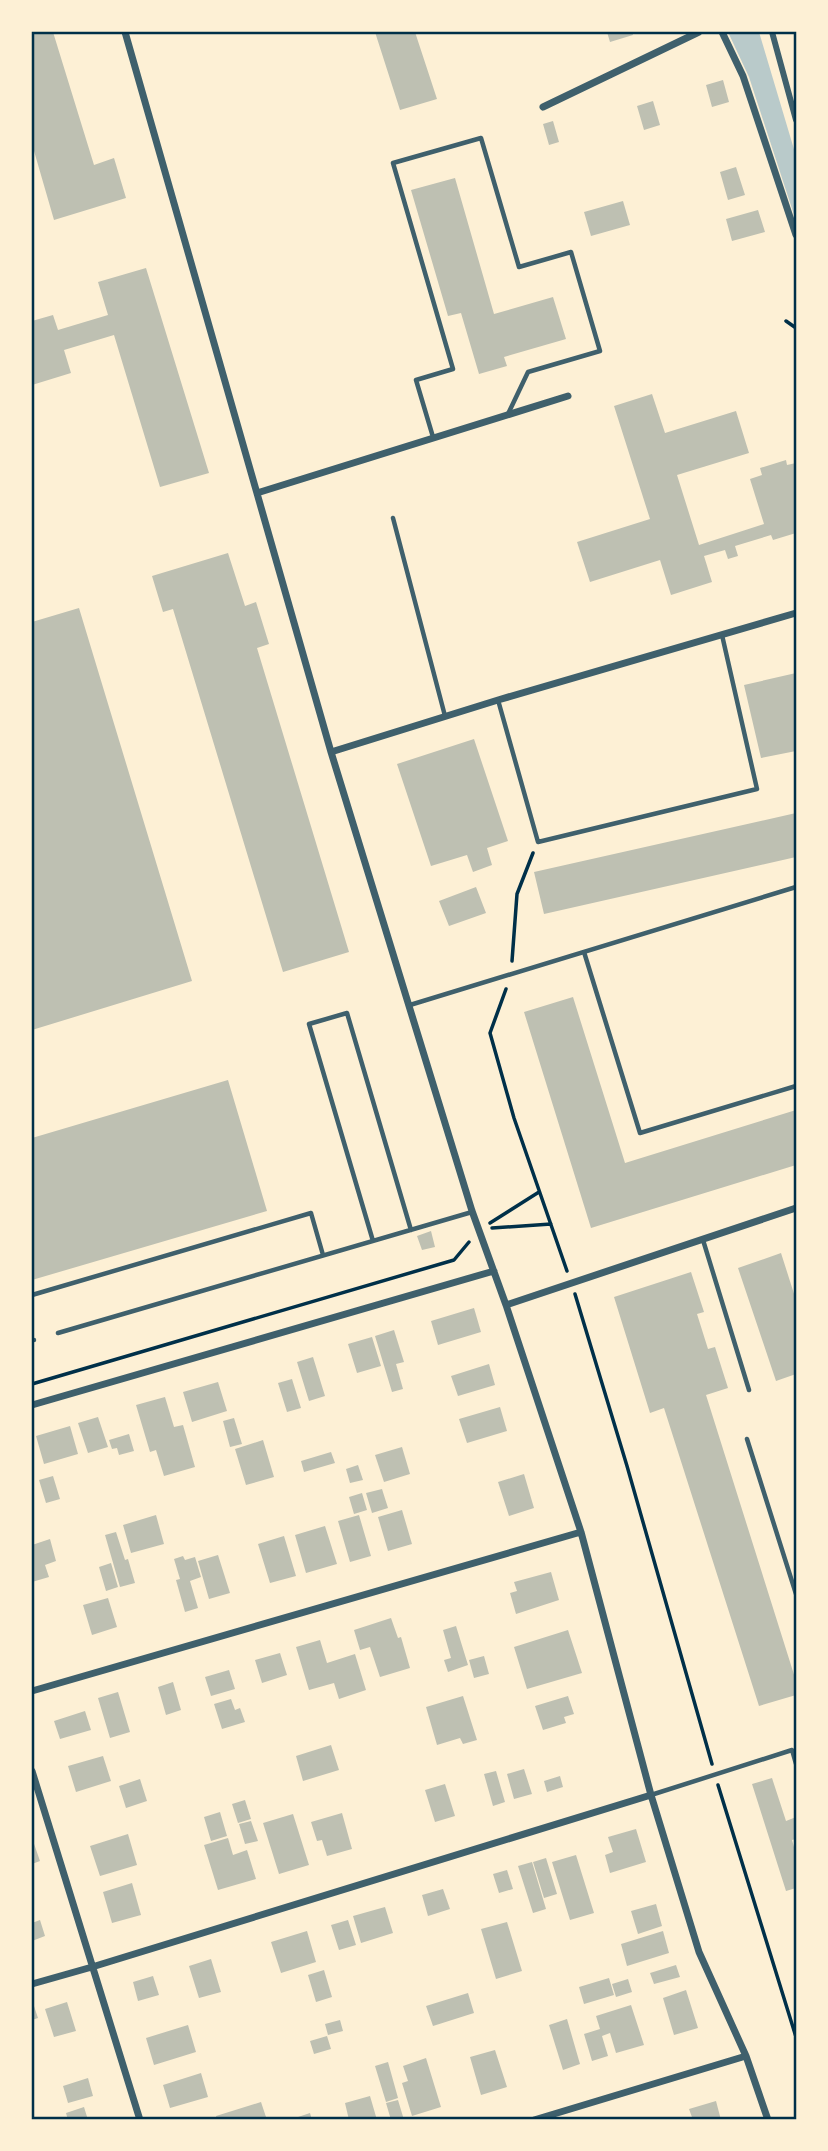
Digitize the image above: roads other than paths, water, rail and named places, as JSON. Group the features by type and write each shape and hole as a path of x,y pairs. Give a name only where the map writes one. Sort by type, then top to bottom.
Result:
{"street":[{"path":"125,32 331,752 472,1211 581,1532 651,1795 699,1952 746,2056 768,2119"},
{"path":"543,107 699,32"},
{"path":"722,32 743,76 796,234"},
{"path":"772,32 796,120"},
{"path":"257,493 568,396"},
{"path":"331,752 796,612"},
{"path":"506,1306 796,1208"},
{"path":"32,1405 494,1270"},
{"path":"32,1691 581,1532"},
{"path":"32,1771 140,2119"},
{"path":"32,1984 651,1795"},
{"path":"534,2119 746,2056"}],"lane":[{"path":"433,438 416,380 453,369 393,163 481,138 519,267 572,252 600,351 527,372 508,414"},
{"path":"393,518 445,716"},
{"path":"498,700 538,842 757,789 722,634"},
{"path":"410,1005 796,887"},
{"path":"584,952 640,1133 796,1086"},
{"path":"373,1241 309,1024 346,1013 411,1230"},
{"path":"58,1333 472,1211"},
{"path":"32,1294 311,1213 323,1255"},
{"path":"703,1240 749,1390"},
{"path":"747,1439 796,1594"},
{"path":"651,1795 794,1749 796,1764"}]}
